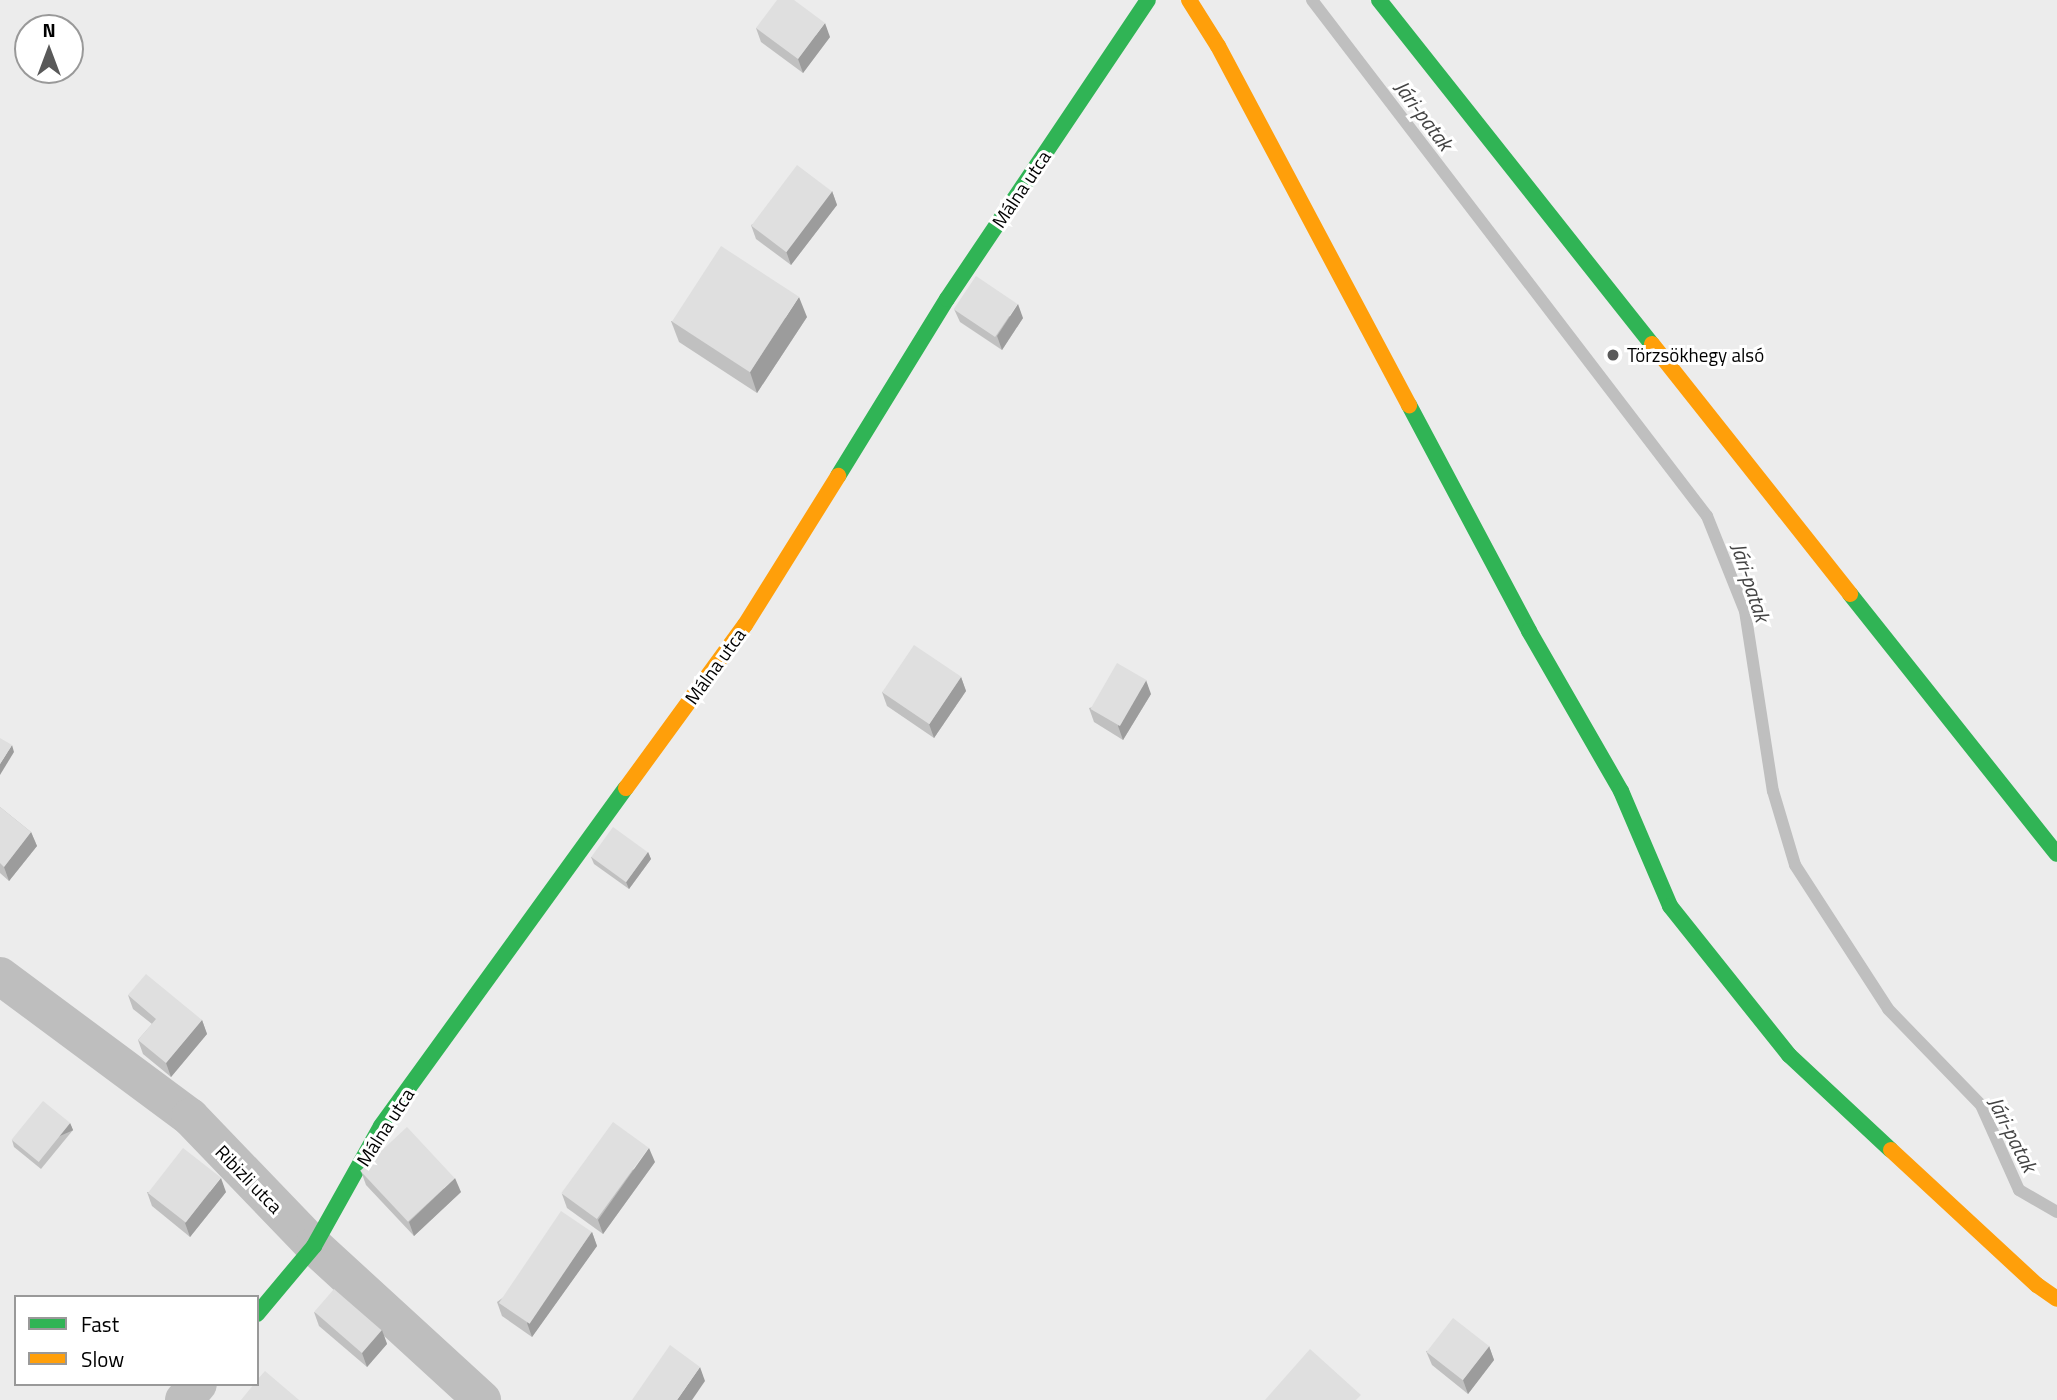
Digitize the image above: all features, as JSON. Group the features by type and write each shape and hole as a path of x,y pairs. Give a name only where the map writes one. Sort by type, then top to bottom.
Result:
{"street":[{"name":"Málna utca","path":"259,1312 314,1247 382,1126 745,625 947,299 1148,0"},
{"path":"1189,0 1218,46 1530,631 1621,791 1671,906 1790,1055 2057,1299"},
{"path":"1380,0 2057,854"},
{"name":"Ribizli utca","path":"0,976 190,1117 314,1247 482,1400"},
{"path":"184,1400 196,1386"}],"shaded area":[{"path":"0,0 2057,0 2057,1400 0,1400"}],"building":[{"path":"777,0 794,0 825,23 798,59 756,28"},
{"path":"797,165 832,191 786,252 751,226"},
{"path":"721,246 799,297 750,372 672,321"},
{"path":"976,276 1017,304 995,337 954,309"},
{"path":"914,645 961,677 929,724 882,692"},
{"path":"1117,663 1146,680 1120,726 1090,709"},
{"path":"0,738 12,745 0,764"},
{"path":"0,807 31,832 4,867 0,863"},
{"path":"613,827 648,852 626,882 591,857"},
{"path":"146,974 202,1020 166,1063 138,1040 156,1019 128,995"},
{"path":"43,1101 70,1123 39,1162 12,1140"},
{"path":"613,1122 649,1148 597,1219 561,1193"},
{"path":"407,1127 455,1178 408,1222 360,1171"},
{"path":"183,1148 221,1178 186,1222 148,1193"},
{"path":"561,1211 592,1232 530,1324 499,1303"},
{"path":"334,1289 382,1330 362,1353 314,1312"},
{"path":"1453,1318 1489,1346 1463,1380 1427,1352"},
{"path":"670,1345 700,1367 677,1400 632,1400"},
{"path":"1310,1349 1361,1395 1356,1400 1265,1400"},
{"path":"265,1371 299,1400 241,1400 252,1386 259,1386 259,1378"}],"waterway":[{"name":"Jári-patak","path":"1312,0 1707,516 1745,611 1773,791 1795,865 1888,1009 1981,1105 2019,1190 2057,1212"}],"traffic: fast":[{"path":"838,476 947,299 1148,0"},
{"path":"1379,0 1652,344"},
{"path":"1409,405 1529,631 1621,791 1670,906 1789,1055 1891,1150"},
{"path":"1850,594 2057,854"},
{"path":"259,1312 314,1246 381,1126 626,788"}],"traffic: slow":[{"path":"1189,0 1218,46 1409,405"},
{"path":"1652,344 1850,594"},
{"path":"626,788 745,625 838,476"},
{"path":"1891,1150 2037,1285 2057,1299"}],"place":[{"name":"Törzsökhegy alsó","path":"1613,355"}]}
